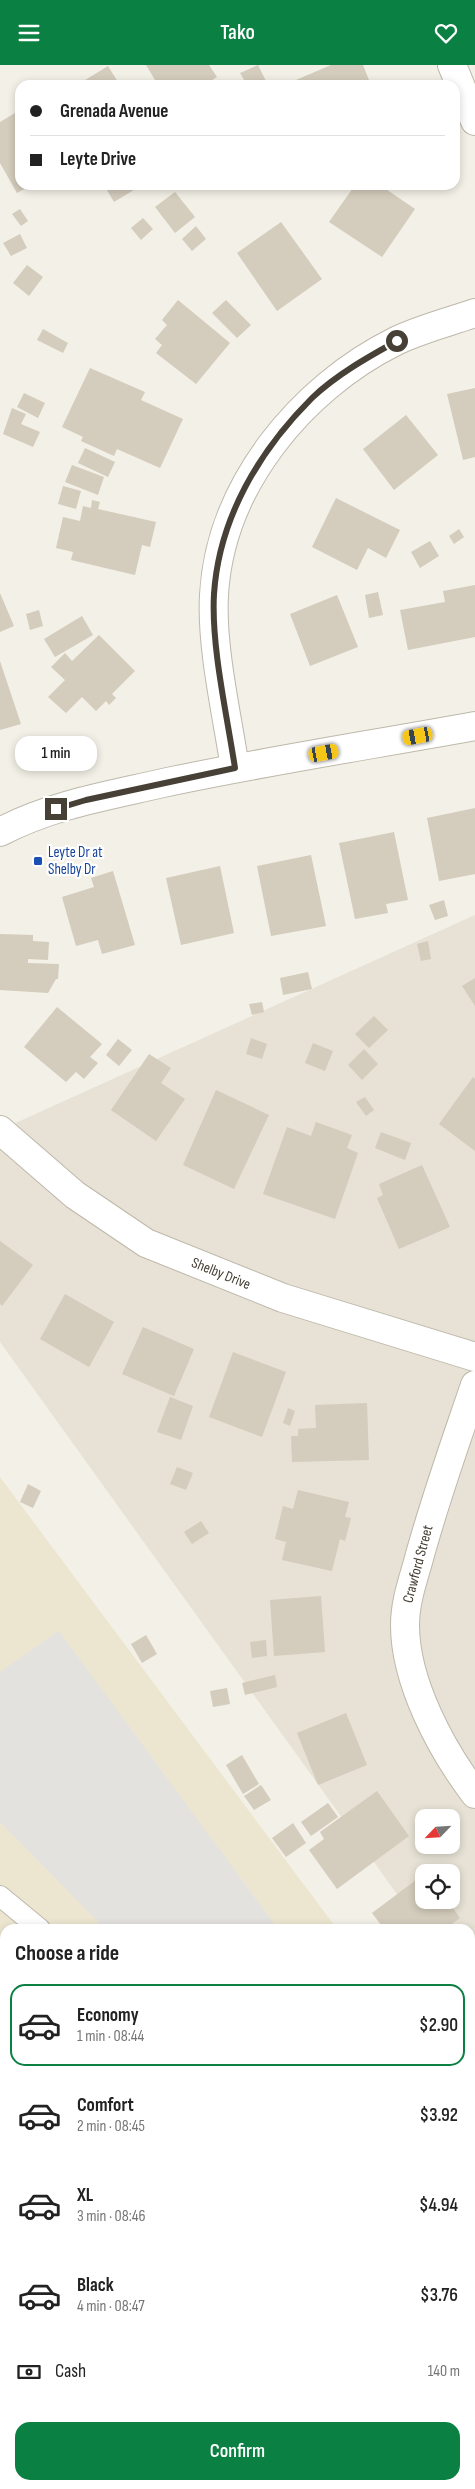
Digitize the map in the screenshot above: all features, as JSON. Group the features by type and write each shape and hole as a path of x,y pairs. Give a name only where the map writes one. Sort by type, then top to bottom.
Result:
{"street":[{"path":"452,65 458,80"},
{"path":"460,84 475,121"},
{"path":"235,768 219,661 214,595 218,565 233,509 242,490 267,450 313,398 333,382 366,358 397,341 475,313"},
{"path":"0,831 42,813 86,800 235,768 475,726"},
{"name":"Shelby Drive","path":"0,1130 75,1195 146,1243 283,1298 475,1357"},
{"name":"Crawford Street","path":"475,1385 424,1540 406,1608 405,1627 410,1666 427,1712 446,1752 475,1794"}],"lane":[{"path":"0,1896 34,1924"}],"shaded area":[{"path":"475,915 475,1924 418,1924 0,1342 0,1130"},
{"path":"0,1477 333,1924 0,1924"},
{"path":"59,1631 274,1924 100,1924 0,1822 0,1672"}],"building":[{"path":"146,65 209,65 217,77 212,80 155,80"},
{"path":"258,65 266,80 244,80 240,73"},
{"path":"331,65 363,65 369,80 296,80"},
{"path":"108,66 117,80 85,80"},
{"path":"15,113 15,189 0,163 0,122"},
{"path":"107,190 134,190 114,202"},
{"path":"351,190 387,190 415,209 382,257 329,222"},
{"path":"175,192 195,217 175,233 155,207"},
{"path":"20,209 28,221 21,226 12,214"},
{"path":"143,218 153,229 141,240 131,228"},
{"path":"281,222 322,279 277,311 237,253"},
{"path":"196,226 206,239 192,251 182,239"},
{"path":"20,234 27,248 11,256 3,243"},
{"path":"27,265 43,277 29,296 13,283"},
{"path":"178,300 230,343 196,384 156,353 162,345 155,339 167,325 162,320"},
{"path":"226,300 251,325 237,338 212,313"},
{"path":"43,329 68,343 63,353 37,340"},
{"path":"90,368 145,392 141,400 183,419 160,468 117,449 114,456 81,441 83,437 62,427"},
{"path":"475,388 475,457 463,460 447,394"},
{"path":"24,393 45,403 38,418 17,407"},
{"path":"12,408 26,414 21,424 40,432 33,447 3,434"},
{"path":"406,415 438,455 394,490 363,449"},
{"path":"85,448 115,462 108,477 78,463"},
{"path":"72,465 104,477 98,495 65,482"},
{"path":"63,486 81,491 76,509 58,504"},
{"path":"336,498 400,530 386,558 368,548 357,570 312,547"},
{"path":"92,500 100,502 98,509 156,522 150,547 142,545 135,575 71,560 73,552 56,548 63,517 80,521 83,506 91,508"},
{"path":"459,529 464,537 454,544 449,536"},
{"path":"430,541 439,556 420,568 411,552"},
{"path":"475,585 475,637 408,650 400,610 445,602 443,591"},
{"path":"378,592 383,615 369,618 365,595"},
{"path":"0,593 14,626 0,632"},
{"path":"337,595 358,647 310,666 290,614"},
{"path":"39,610 43,626 30,630 26,614"},
{"path":"82,616 93,635 55,657 44,639"},
{"path":"99,635 135,671 112,694 116,698 109,705 106,701 96,711 82,697 66,713 48,697 65,680 51,667 65,653 72,661"},
{"path":"0,661 21,724 0,730"},
{"path":"475,808 475,874 439,881 427,818"},
{"path":"394,832 408,900 386,904 388,913 355,919 339,843"},
{"path":"311,855 326,926 271,936 257,866"},
{"path":"220,866 234,933 181,945 166,878"},
{"path":"113,871 135,945 102,954 98,940 76,946 62,897 94,887 91,878"},
{"path":"444,900 448,916 435,920 429,905"},
{"path":"0,934 33,935 33,941 49,942 48,960 28,959 28,963 59,964 58,979 56,979 48,993 0,990"},
{"path":"428,941 431,959 421,961 417,944"},
{"path":"308,972 312,989 283,995 280,978"},
{"path":"475,978 475,1006 462,986"},
{"path":"262,1002 264,1012 252,1015 249,1004"},
{"path":"57,1007 102,1044 90,1057 98,1063 84,1079 76,1072 66,1082 24,1047"},
{"path":"374,1016 388,1030 369,1048 355,1034"},
{"path":"251,1038 267,1044 262,1059 246,1054"},
{"path":"118,1039 132,1050 119,1066 106,1055"},
{"path":"313,1043 333,1051 325,1071 305,1063"},
{"path":"364,1049 378,1064 362,1080 348,1065"},
{"path":"149,1054 171,1068 161,1083 185,1099 156,1141 111,1110"},
{"path":"473,1077 475,1079 475,1151 439,1124"},
{"path":"216,1090 269,1115 234,1189 183,1165"},
{"path":"365,1097 374,1110 366,1116 356,1102"},
{"path":"316,1122 352,1135 347,1148 358,1153 335,1219 263,1194 287,1127 311,1136"},
{"path":"381,1132 411,1143 405,1160 375,1148"},
{"path":"422,1165 450,1227 399,1249 377,1198 383,1195 379,1184"},
{"path":"0,1241 33,1265 2,1306 0,1304"},
{"path":"65,1294 114,1322 89,1367 40,1339"},
{"path":"143,1327 194,1349 174,1396 122,1374"},
{"path":"233,1352 286,1372 262,1437 209,1417"},
{"path":"170,1397 193,1406 181,1440 157,1432"},
{"path":"367,1403 369,1460 292,1462 291,1436 298,1436 298,1429 316,1428 315,1405"},
{"path":"288,1408 295,1411 290,1426 283,1423"},
{"path":"177,1467 193,1473 186,1490 170,1484"},
{"path":"28,1484 41,1491 33,1508 20,1502"},
{"path":"298,1490 349,1502 345,1517 351,1518 345,1541 340,1539 332,1571 282,1560 286,1542 275,1539 283,1506 293,1509"},
{"path":"201,1521 209,1533 192,1544 184,1532"},
{"path":"321,1596 325,1652 274,1656 270,1600"},
{"path":"146,1635 157,1654 142,1663 131,1644"},
{"path":"266,1640 267,1656 252,1658 250,1642"},
{"path":"275,1675 277,1687 245,1695 242,1683"},
{"path":"227,1688 230,1704 213,1707 210,1691"},
{"path":"346,1713 367,1765 318,1785 297,1733"},
{"path":"242,1755 259,1784 243,1794 226,1765"},
{"path":"261,1785 271,1800 254,1810 244,1796"},
{"path":"377,1791 409,1836 337,1889 309,1850 324,1839 320,1832"},
{"path":"328,1803 338,1817 311,1836 301,1822"},
{"path":"293,1823 306,1843 286,1857 272,1838"},
{"path":"415,1881 415,1909 454,1909 460,1918 452,1924 380,1924 372,1913"}],"place":[{"name":"Leyte Dr at Shelby Dr","path":"38,861"}],"route":[{"path":"56,809 86,800 235,768 219,661 214,595 218,565 233,509 242,490 267,450 313,398 366,358 397,341"}]}
